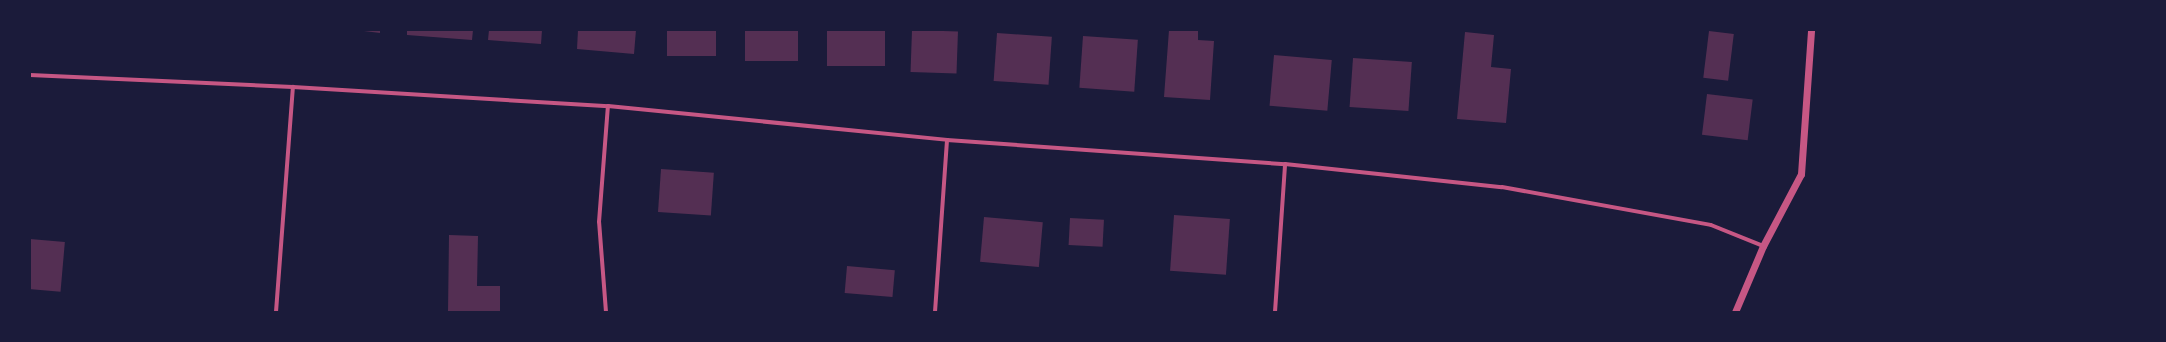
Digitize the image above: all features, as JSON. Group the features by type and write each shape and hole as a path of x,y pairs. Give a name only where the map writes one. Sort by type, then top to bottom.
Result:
{"street":[{"path":"1735,312 1763,246 1801,174 1811,30"},
{"path":"30,75 294,87 608,106 947,140 1285,164 1502,187 1711,225 1763,246"},
{"path":"276,312 294,87"},
{"path":"606,312 599,222 608,106"},
{"path":"935,312 947,140"},
{"path":"1275,312 1285,164"}],"building":[{"path":"356,30 380,30 380,33"},
{"path":"407,30 473,30 472,40 407,35"},
{"path":"489,30 542,30 541,44 488,40"},
{"path":"578,30 636,30 634,54 577,49"},
{"path":"667,30 716,30 716,56 667,56"},
{"path":"745,30 798,30 798,61 745,61"},
{"path":"827,30 885,30 885,66 827,66"},
{"path":"912,30 958,32 957,74 911,72"},
{"path":"1169,30 1198,30 1198,40 1214,41 1210,100 1164,97"},
{"path":"1709,31 1734,34 1728,81 1703,78"},
{"path":"1465,32 1494,35 1491,67 1511,69 1506,123 1457,119"},
{"path":"997,33 1052,37 1049,85 994,81"},
{"path":"1083,36 1138,40 1134,92 1079,88"},
{"path":"1274,55 1332,60 1327,111 1270,106"},
{"path":"1353,58 1412,62 1408,111 1350,107"},
{"path":"1707,94 1753,100 1748,140 1702,135"},
{"path":"661,169 714,173 711,216 658,212"},
{"path":"1174,215 1230,219 1226,275 1170,271"},
{"path":"984,217 1043,222 1039,267 980,262"},
{"path":"1070,218 1104,220 1103,247 1069,245"},
{"path":"449,235 478,236 477,286 500,286 500,312 448,312"},
{"path":"30,239 65,242 61,292 30,289"},
{"path":"847,266 895,270 892,297 845,293"}]}
